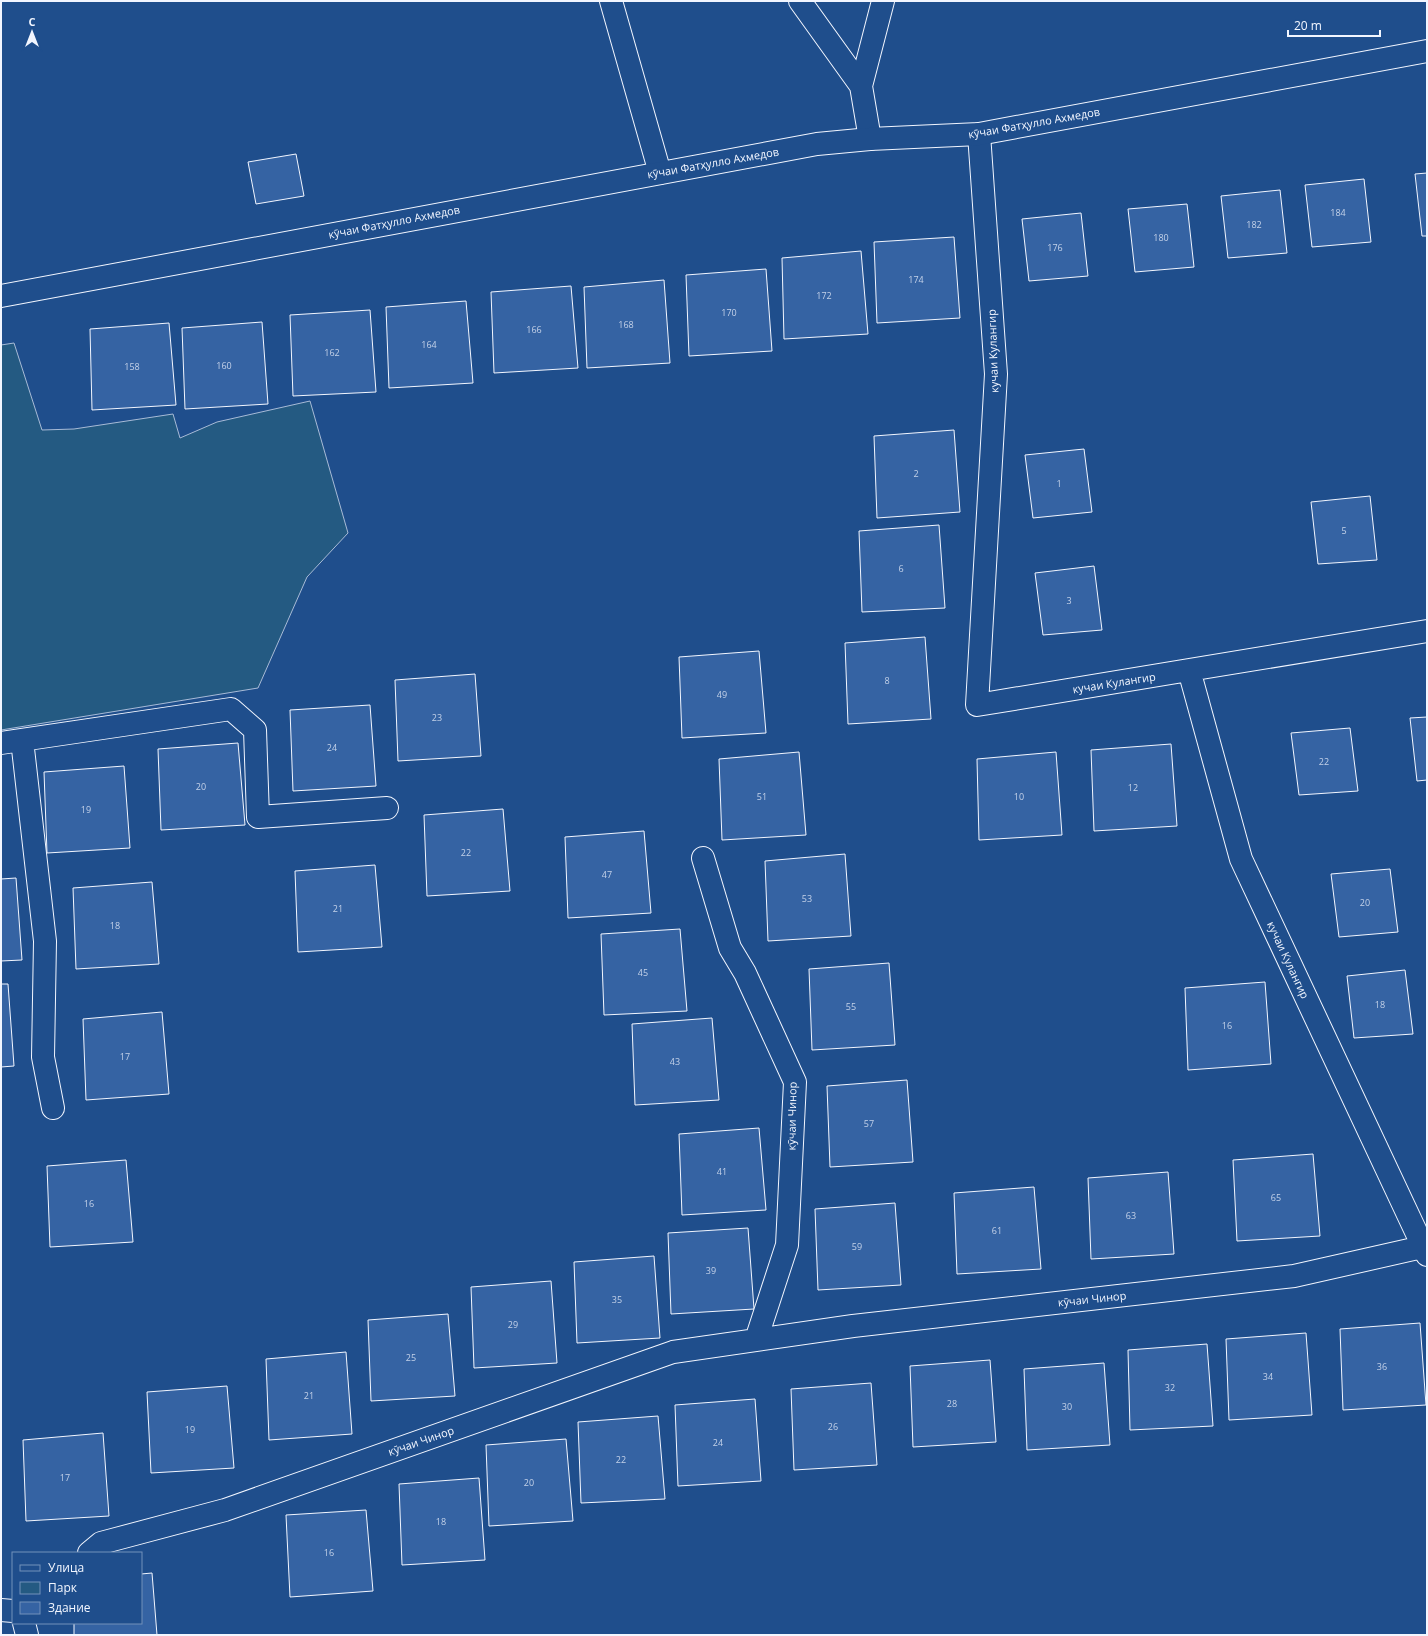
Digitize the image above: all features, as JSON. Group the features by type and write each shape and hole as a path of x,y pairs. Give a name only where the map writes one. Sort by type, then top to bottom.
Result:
{"street":[{"path":"611,1 660,173"},
{"path":"800,1 861,86"},
{"path":"870,139 861,86 883,1"},
{"name":"кӯчаи Фатҳулло Ахмедов","path":"1,296 817,144 870,139 979,134 1427,51"},
{"name":"кучаи Кулангир","path":"979,134 996,374 977,705 1189,670 1241,859 1426,1249"},
{"path":"1189,670 1427,631"},
{"path":"1,743 231,709 255,730 258,817 387,808"},
{"path":"22,740 45,941 43,1057 53,1108"},
{"name":"кӯчаи Чинор","path":"702,858 730,948 745,973 795,1082 787,1245 756,1340"},
{"name":"кӯчаи Чинор","path":"90,1552 101,1542 225,1510 673,1352 853,1326 1294,1276 1426,1249"},
{"path":"1,1610 12,1611"},
{"path":"24,1624 27,1635"}],"green space":[{"path":"14,343 42,430 74,429 173,414 180,438 217,422 310,401 348,533 307,577 258,688 1,730 1,345"}],"building":[{"path":"296,154 304,196 256,204 248,162"},
{"path":"1427,173 1427,236 1422,236 1415,174"},
{"path":"1364,179 1371,242 1312,247 1305,185"},
{"path":"1280,190 1287,253 1228,258 1221,196"},
{"path":"1187,204 1194,267 1135,272 1128,209"},
{"path":"1081,213 1088,276 1029,281 1022,219"},
{"path":"954,237 960,318 877,323 874,242"},
{"path":"861,251 868,334 784,339 782,258"},
{"path":"766,269 772,351 689,356 686,275"},
{"path":"664,280 670,363 587,368 584,287"},
{"path":"571,286 578,368 494,373 491,292"},
{"path":"466,301 473,383 389,388 386,307"},
{"path":"370,310 376,392 293,396 290,315"},
{"path":"262,322 268,404 185,409 182,328"},
{"path":"169,323 176,405 92,410 90,329"},
{"path":"954,430 960,512 877,518 874,436"},
{"path":"1084,449 1092,512 1033,518 1025,455"},
{"path":"1370,496 1377,560 1318,564 1311,502"},
{"path":"939,525 945,608 862,612 859,531"},
{"path":"1094,566 1102,630 1043,635 1035,573"},
{"path":"925,637 931,719 848,724 845,643"},
{"path":"759,651 766,733 682,738 679,657"},
{"path":"475,674 481,756 398,761 395,680"},
{"path":"370,705 376,786 293,791 290,710"},
{"path":"1427,717 1427,780 1417,781 1410,718"},
{"path":"1350,728 1358,791 1299,795 1291,733"},
{"path":"238,743 245,825 161,830 158,749"},
{"path":"1171,744 1177,826 1094,831 1091,750"},
{"path":"799,752 806,835 722,840 719,759"},
{"path":"1056,752 1062,835 979,840 977,759"},
{"path":"124,766 130,848 47,853 44,772"},
{"path":"503,809 510,891 427,896 424,815"},
{"path":"644,831 651,913 568,918 565,837"},
{"path":"845,854 851,936 768,941 765,861"},
{"path":"375,865 382,947 298,952 295,871"},
{"path":"1390,869 1398,932 1339,937 1331,874"},
{"path":"16,878 22,960 1,961 1,879"},
{"path":"152,882 159,964 76,969 73,888"},
{"path":"680,929 687,1011 604,1015 601,934"},
{"path":"889,963 895,1045 812,1050 809,969"},
{"path":"1405,970 1413,1034 1354,1038 1347,976"},
{"path":"1265,982 1271,1064 1188,1070 1185,988"},
{"path":"1,984 8,984 14,1066 1,1067"},
{"path":"162,1012 169,1094 86,1100 83,1019"},
{"path":"712,1018 719,1100 635,1105 632,1024"},
{"path":"907,1080 913,1162 830,1167 827,1086"},
{"path":"759,1128 766,1210 682,1215 679,1134"},
{"path":"1313,1154 1320,1236 1237,1241 1233,1160"},
{"path":"126,1160 133,1242 50,1247 47,1166"},
{"path":"1168,1172 1174,1254 1091,1259 1088,1178"},
{"path":"1034,1187 1041,1269 957,1274 954,1193"},
{"path":"895,1203 901,1285 818,1290 815,1209"},
{"path":"748,1228 754,1309 671,1314 668,1233"},
{"path":"654,1256 660,1338 577,1343 574,1262"},
{"path":"551,1281 557,1363 474,1368 471,1287"},
{"path":"448,1314 455,1396 371,1401 368,1320"},
{"path":"1420,1323 1426,1405 1343,1410 1340,1329"},
{"path":"1306,1333 1312,1415 1229,1420 1226,1339"},
{"path":"1207,1344 1213,1426 1130,1430 1128,1350"},
{"path":"346,1352 352,1434 269,1440 266,1359"},
{"path":"990,1360 996,1442 913,1447 910,1366"},
{"path":"1104,1363 1110,1445 1027,1450 1024,1369"},
{"path":"871,1383 877,1465 794,1470 791,1389"},
{"path":"227,1386 234,1468 151,1473 147,1392"},
{"path":"755,1399 761,1481 678,1486 675,1405"},
{"path":"658,1416 665,1499 581,1503 578,1422"},
{"path":"103,1433 109,1516 26,1521 23,1440"},
{"path":"566,1439 573,1521 489,1526 486,1445"},
{"path":"479,1478 485,1560 402,1565 399,1484"},
{"path":"366,1510 373,1591 290,1597 286,1515"},
{"path":"152,1573 157,1635 74,1635 74,1624 142,1624 142,1574"}]}
